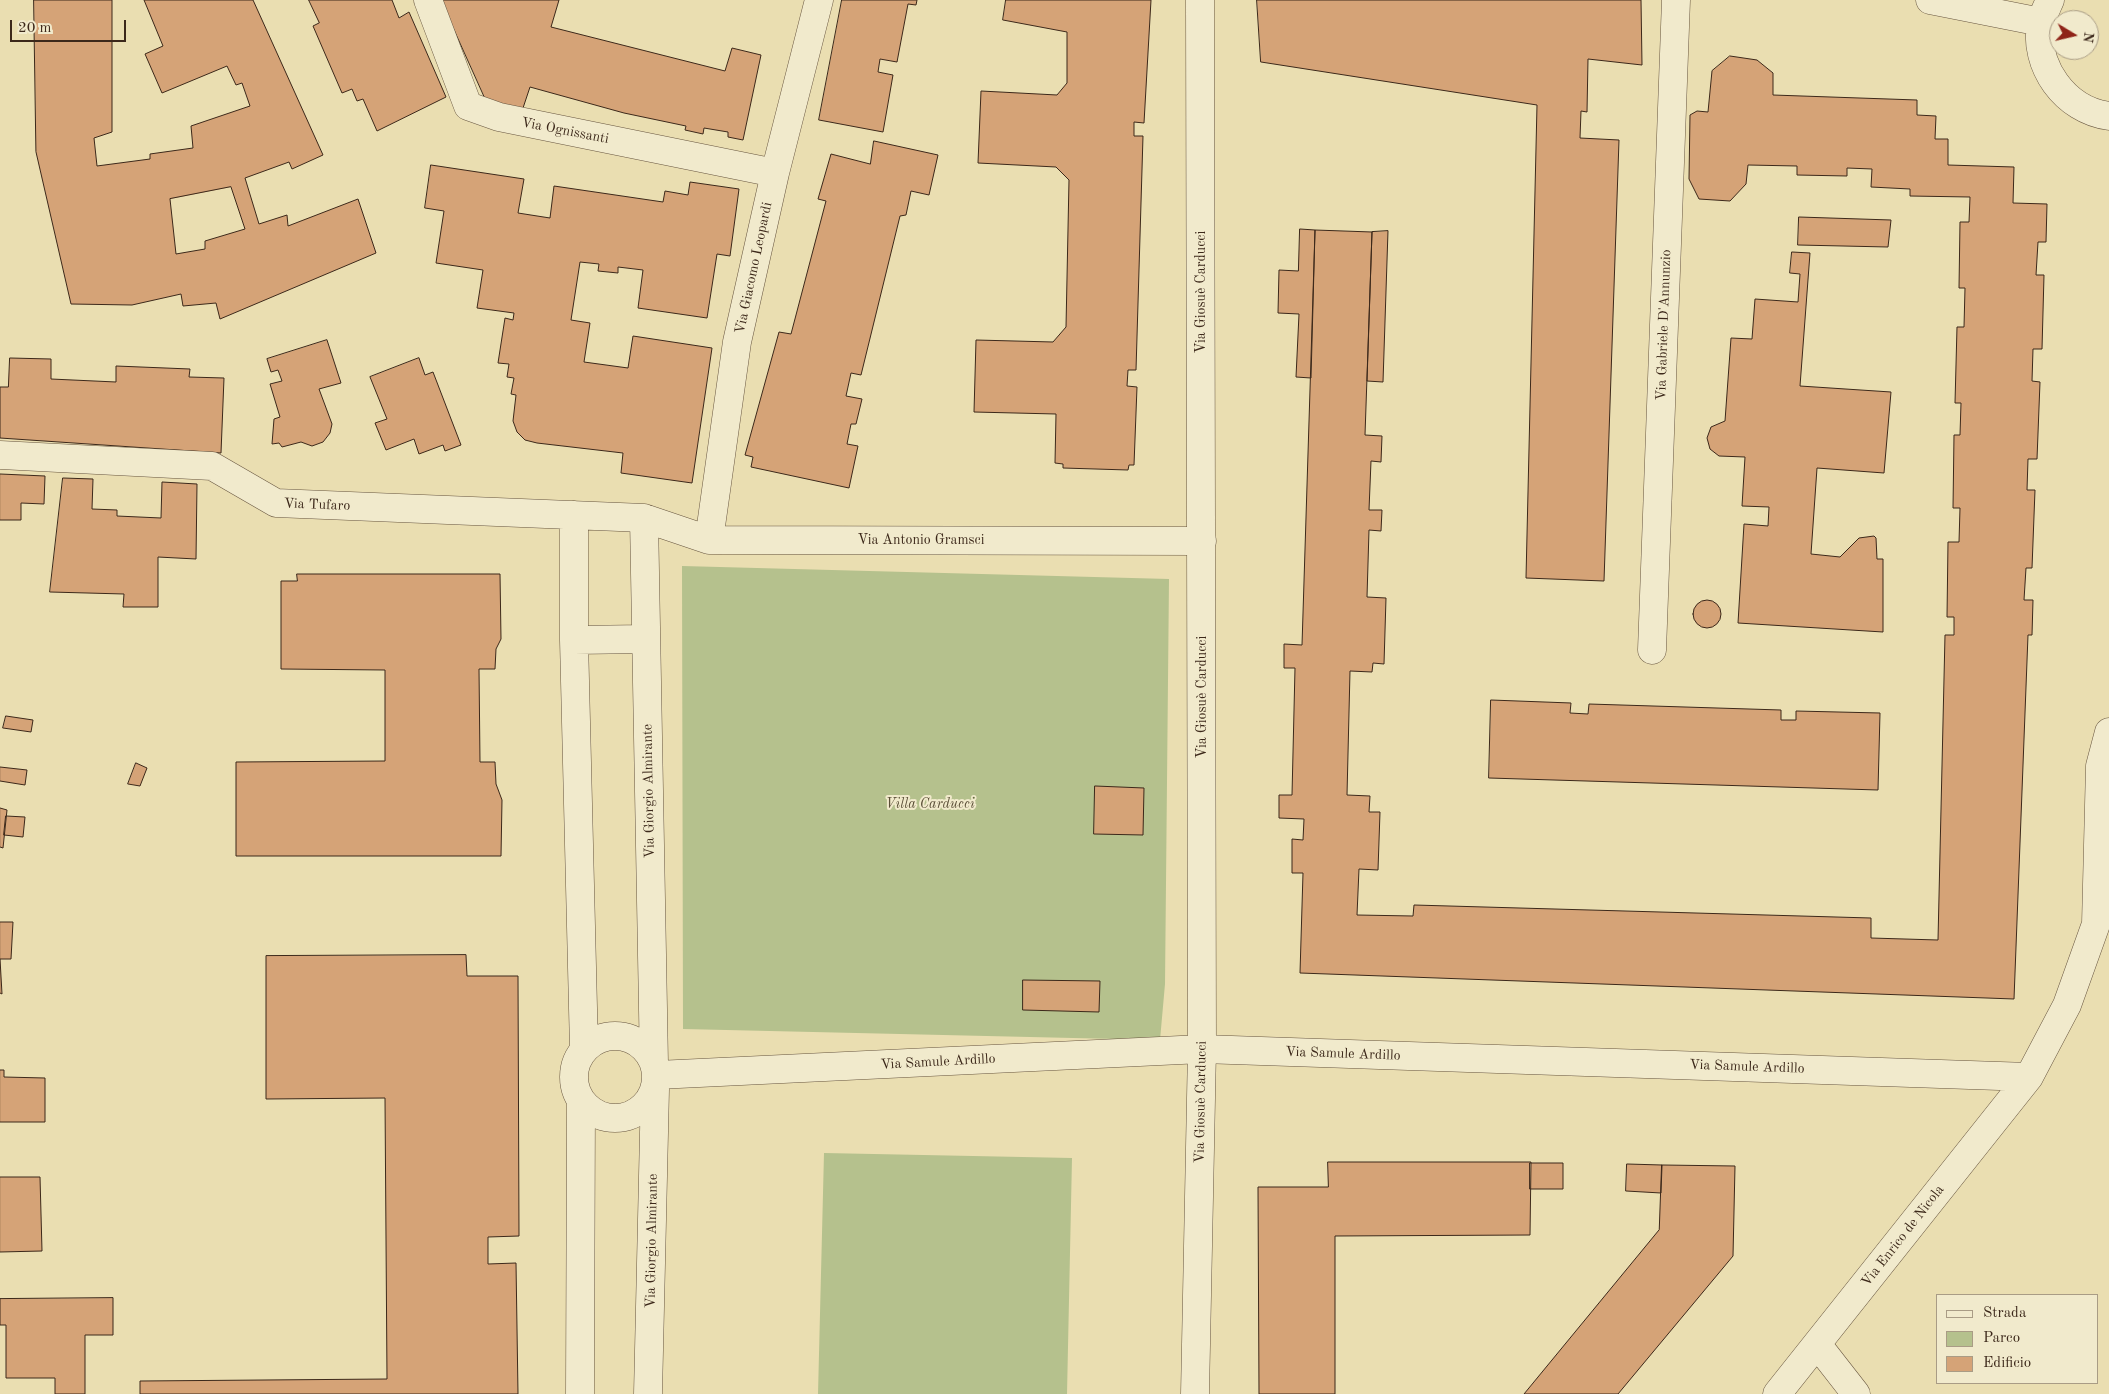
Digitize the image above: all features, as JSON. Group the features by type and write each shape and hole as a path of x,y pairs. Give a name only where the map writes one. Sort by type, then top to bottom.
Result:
{"street":[{"name":"Via Ognissanti","path":"428,0 468,106 499,117 775,173"},
{"name":"Via Giacomo Leopardi","path":"709,540 737,342 775,173 819,0"},
{"name":"Via Giosuè Carducci","path":"1195,1394 1202,1049 1200,0"},
{"name":"Via Gabriele D'Annunzio","path":"1652,650 1676,0"},
{"path":"1930,0 2046,11 2040,46 2046,68 2059,89 2076,104 2098,114 2109,116"},
{"name":"Via Tufaro","path":"0,455 212,466 276,504 644,518"},
{"path":"574,515 574,640 584,1049"},
{"name":"Via Antonio Gramsci","path":"644,518 709,540 1202,541"},
{"name":"Via Giorgio Almirante","path":"644,518 655,1076 648,1394"},
{"path":"574,640 645,639"},
{"name":"Via Enrico de Nicola","path":"1777,1394 2029,1077 2067,1005 2096,924 2100,766 2109,732"},
{"path":"608,1035 622,1035 635,1040 646,1049 655,1076 649,1101 640,1110 628,1116 615,1118 602,1116 590,1110 581,1100 575,1088 574,1075 576,1062 584,1049 595,1040 608,1035"},
{"name":"Via Samule Ardillo","path":"655,1076 1202,1049 2029,1077"},
{"path":"580,1394 581,1100"},
{"path":"1817,1344 1856,1394"}],"green space":[{"name":"Villa Carducci","path":"682,566 1169,579 1165,984 1160,1040 683,1029"},
{"path":"824,1153 1072,1158 1067,1394 818,1394"}],"building":[{"path":"34,0 112,0 112,132 94,138 97,166 150,159 150,154 193,148 191,126 250,106 242,83 236,85 227,66 162,93 145,54 163,46 144,0 253,0 323,155 292,169 289,162 245,178 259,224 287,215 288,226 358,199 376,253 220,319 216,303 183,306 181,294 132,305 71,304 36,152","holes":["231,187 245,229 205,241 205,249 176,254 170,199"]},
{"path":"309,0 392,0 399,18 409,12 446,97 377,131 363,99 357,101 352,89 342,93 313,26 319,23"},
{"path":"441,0 559,0 551,27 725,71 732,48 761,55 743,140 728,137 728,132 704,128 703,134 685,130 686,126 624,113 530,87 520,117 489,107"},
{"path":"842,0 917,0 916,5 908,4 897,62 880,59 878,72 893,75 883,132 819,120"},
{"path":"1006,0 1151,0 1144,123 1134,122 1134,136 1143,136 1136,370 1128,370 1127,386 1137,387 1134,465 1129,465 1128,470 1063,468 1063,464 1055,463 1056,414 974,412 976,340 1053,342 1066,327 1069,180 1056,167 978,163 981,91 1057,95 1067,83 1067,32 1003,20"},
{"path":"1257,0 1641,0 1642,65 1588,59 1587,112 1581,111 1580,138 1619,140 1604,581 1526,578 1537,105 1261,62"},
{"path":"1730,56 1757,60 1773,73 1773,95 1917,100 1917,115 1936,116 1935,139 1948,139 1948,165 2014,167 2013,203 2047,204 2046,242 2038,242 2036,275 2044,275 2042,349 2033,349 2032,381 2040,382 2037,459 2028,459 2027,490 2035,490 2032,568 2026,568 2024,600 2033,600 2032,635 2028,635 2014,999 1300,973 1303,873 1292,873 1292,839 1303,840 1304,819 1279,818 1279,795 1292,795 1295,668 1284,668 1284,644 1302,645 1315,230 1372,232 1365,435 1382,436 1381,462 1371,461 1369,510 1382,510 1381,531 1369,530 1367,597 1386,598 1384,664 1373,663 1372,672 1350,671 1347,795 1370,796 1369,812 1380,812 1378,870 1359,869 1357,915 1413,916 1414,905 1871,918 1871,938 1938,940 1945,635 1954,635 1954,617 1947,617 1948,542 1959,542 1960,508 1953,508 1954,435 1960,435 1961,403 1955,403 1957,327 1964,327 1965,288 1959,288 1960,222 1969,222 1970,197 1910,196 1910,189 1871,187 1872,169 1847,168 1847,176 1797,175 1797,166 1748,165 1746,184 1730,201 1699,199 1689,179 1690,115 1697,111 1708,112 1712,71"},
{"path":"874,141 938,155 929,195 911,191 906,215 900,216 861,375 851,373 846,396 862,399 856,424 851,424 847,444 858,446 849,488 751,467 753,457 745,455 779,332 791,334 826,201 818,199 831,154 870,164"},
{"path":"431,165 524,179 518,213 550,218 554,186 663,202 665,191 688,195 690,182 739,189 730,256 717,254 707,318 638,308 643,270 618,267 618,273 598,271 599,264 580,262 571,320 590,323 584,362 628,368 633,336 712,348 692,483 621,473 623,453 537,443 525,440 517,432 513,421 516,395 511,394 514,378 507,377 509,364 498,363 505,318 513,320 514,313 477,308 483,270 436,263 444,211 425,208"},
{"path":"1799,217 1891,220 1888,247 1798,245"},
{"path":"1300,229 1315,230 1311,378 1296,377 1299,314 1278,313 1279,270 1298,271"},
{"path":"1388,231 1383,382 1367,381 1372,232"},
{"path":"1792,252 1810,253 1800,386 1891,392 1884,473 1817,468 1811,554 1840,557 1859,538 1874,536 1876,538 1877,559 1883,559 1883,632 1738,623 1744,524 1768,526 1769,507 1742,506 1745,457 1719,456 1710,449 1707,438 1711,427 1725,421 1731,338 1752,339 1755,299 1798,302 1800,274 1790,273"},
{"path":"327,340 341,383 319,389 332,424 330,433 323,442 312,446 301,442 282,447 279,443 272,444 274,419 280,417 270,384 282,381 278,370 271,372 267,359"},
{"path":"10,358 51,359 51,379 116,382 116,366 190,369 189,377 224,378 221,453 0,438 0,387 8,387"},
{"path":"419,358 425,375 433,372 461,445 445,451 443,445 419,454 414,439 386,450 375,423 387,419 370,377"},
{"path":"0,474 45,476 44,504 21,503 21,520 0,520"},
{"path":"63,478 93,479 92,509 117,510 117,516 161,518 162,482 197,484 196,559 158,557 158,607 123,607 124,594 50,592"},
{"path":"297,574 500,574 501,639 496,649 495,669 479,669 480,762 495,762 496,784 502,800 501,856 236,856 236,762 385,761 385,670 281,669 281,581 297,581"},
{"path":"1707,600 1717,604 1721,614 1717,624 1707,628 1697,624 1693,614 1697,604"},
{"path":"1491,700 1571,703 1570,713 1588,714 1589,704 1781,710 1781,720 1796,720 1796,711 1880,713 1878,790 1489,778"},
{"path":"6,716 33,720 31,732 3,728"},
{"path":"136,763 147,768 140,786 128,784"},
{"path":"0,767 27,770 25,785 0,781"},
{"path":"1095,786 1144,788 1143,835 1094,834"},
{"path":"0,808 7,810 3,848 0,847"},
{"path":"6,816 25,817 23,837 4,835"},
{"path":"0,922 13,922 11,959 0,959"},
{"path":"466,955 467,976 518,976 519,1236 488,1237 488,1264 516,1263 518,1394 140,1394 140,1381 387,1379 385,1098 266,1099 266,956"},
{"path":"0,959 2,994 0,993"},
{"path":"1023,980 1100,981 1099,1012 1023,1010"},
{"path":"0,1070 4,1070 4,1077 45,1078 45,1122 0,1122"},
{"path":"1328,1162 1531,1162 1530,1235 1335,1236 1335,1394 1259,1394 1258,1187 1328,1187"},
{"path":"1530,1163 1563,1163 1563,1189 1530,1189"},
{"path":"1627,1164 1662,1165 1661,1193 1626,1191"},
{"path":"1662,1165 1735,1166 1733,1256 1618,1394 1524,1394 1659,1230"},
{"path":"0,1177 40,1177 42,1251 0,1252"},
{"path":"113,1298 113,1335 85,1335 85,1394 55,1394 55,1378 6,1378 6,1325 0,1325 0,1299"}]}
